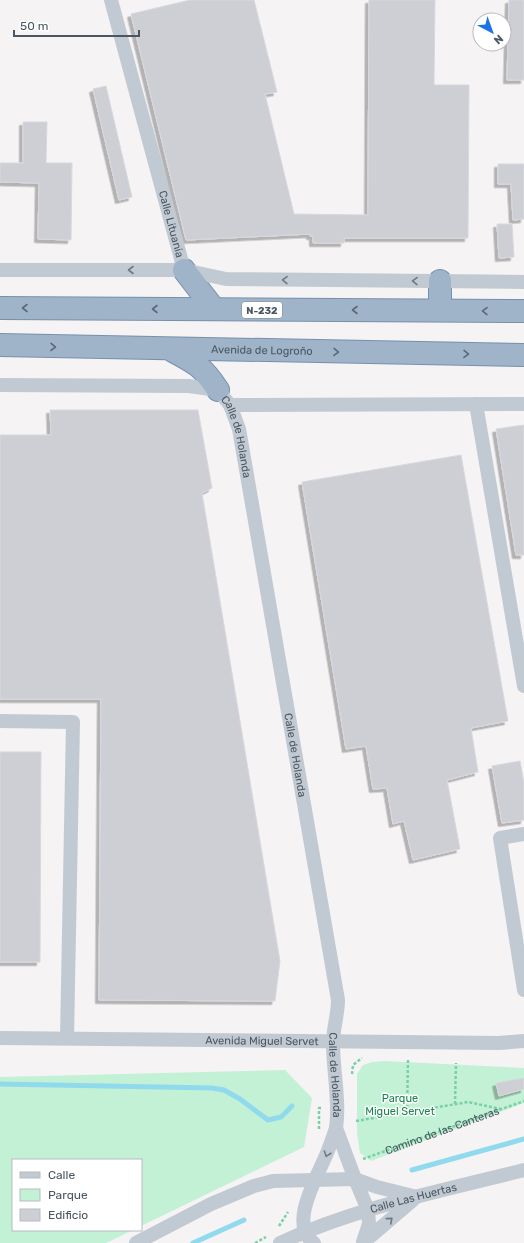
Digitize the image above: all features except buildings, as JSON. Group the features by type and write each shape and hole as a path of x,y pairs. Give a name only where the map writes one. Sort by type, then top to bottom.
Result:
{"highway":[{"path":"178,309 184,270"},
{"path":"184,270 214,309"},
{"path":"440,281 440,310"},
{"name":"N-232","path":"0,308 524,311"},
{"name":"Avenida de Logroño","path":"0,346 524,355"},
{"path":"170,349 198,364 224,397"}],"street":[{"name":"Calle Lituania","path":"0,270 184,270 111,0"},
{"path":"184,270 226,279 524,282"},
{"path":"0,385 189,386 224,397 524,404"},
{"name":"Calle de Holanda","path":"224,397 241,438 338,1000 338,1014 333,1041 336,1128 354,1179 368,1210"},
{"path":"476,404 524,686"},
{"path":"0,721 73,722 67,1038"},
{"path":"524,834 500,838 524,990"},
{"name":"Avenida Miguel Servet","path":"0,1038 499,1043 524,1041"},
{"name":"Calle de Holanda","path":"306,1202 323,1164 336,1128"},
{"name":"Calle Las Huertas","path":"278,1241 368,1210 524,1170"},
{"path":"136,1243 211,1204 254,1186 273,1181 354,1179 377,1187 417,1197"},
{"path":"288,1180 306,1202 303,1224 305,1231 314,1243"},
{"path":"362,1242 417,1197"},
{"path":"278,1241 306,1202"},
{"path":"362,1242 370,1224 368,1210"}],"path":[{"path":"352,1079 353,1065 364,1057"},
{"path":"407,1112 408,1060"},
{"path":"455,1104 456,1063"},
{"name":"Camino de las Canteras","path":"361,1160 524,1101"},
{"path":"356,1121 468,1102 502,1109"},
{"path":"318,1134 319,1108 336,1109"},
{"path":"275,1230 285,1220 288,1212 290,1202 288,1180"},
{"path":"255,1243 278,1241"}],"green space":[{"name":"Parque Miguel Servet","path":"384,1061 524,1068 524,1103 371,1161 360,1153 357,1133 357,1074 363,1065 372,1062"},
{"path":"285,1070 312,1098 304,1147 142,1226 142,1159 12,1159 12,1231 131,1231 106,1243 0,1243 0,1077"}],"waterway":[{"path":"0,1084 212,1088 224,1090 240,1099 268,1120 281,1117 292,1106"},
{"path":"412,1170 524,1139"},
{"path":"193,1243 244,1220"}]}
